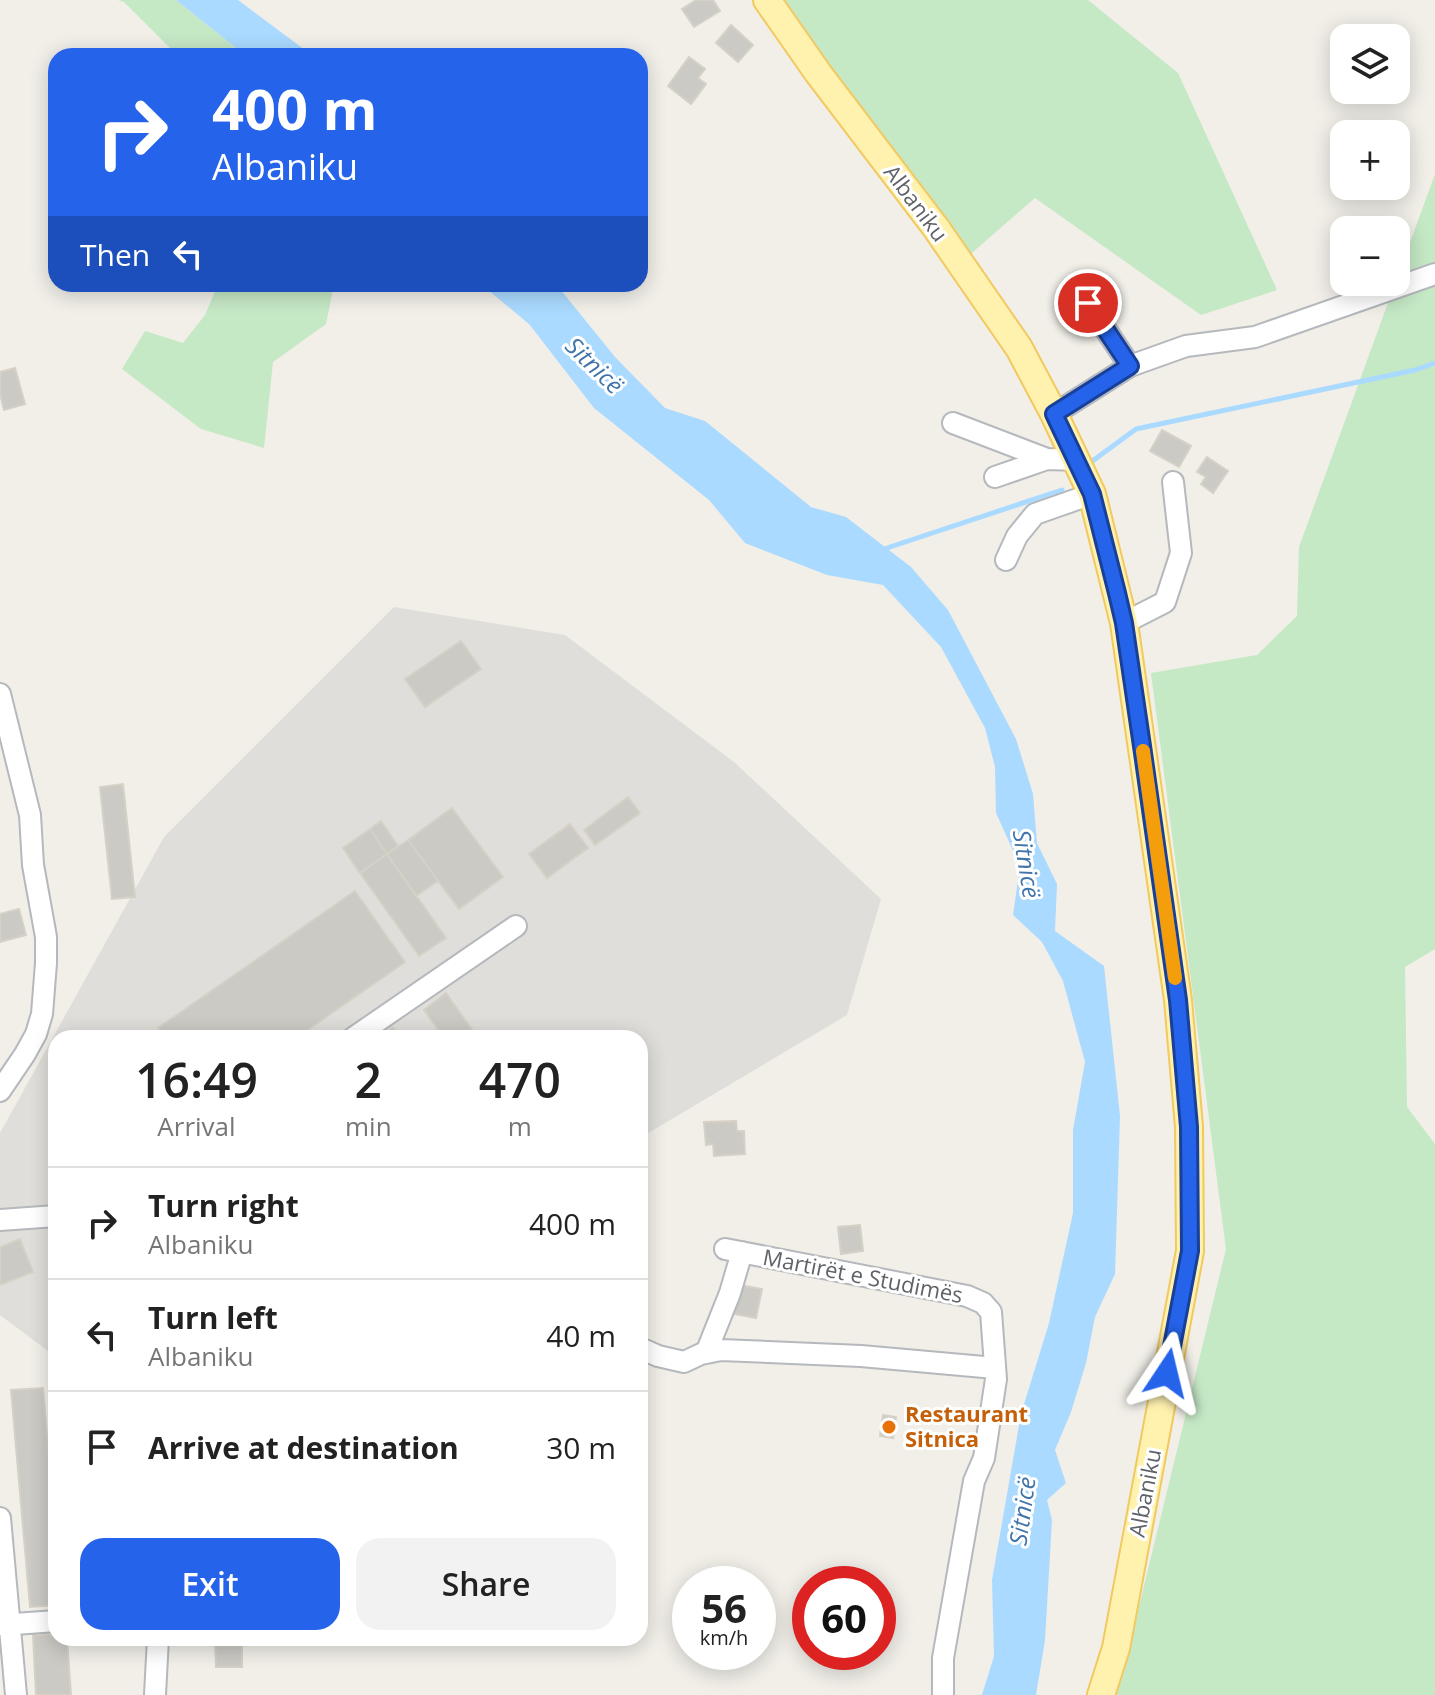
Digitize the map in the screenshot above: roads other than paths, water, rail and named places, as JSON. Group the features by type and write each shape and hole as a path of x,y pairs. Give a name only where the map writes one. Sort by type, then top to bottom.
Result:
{"main road":[{"name":"Albaniku","path":"767,0 818,73 936,228 1019,348 1092,494 1124,623 1178,1000 1189,1127 1190,1251 1116,1648 1101,1695"}],"street":[{"path":"1054,414 1130,366 1186,346 1255,337 1435,274"},
{"path":"1088,303 1130,366"},
{"path":"953,423 1047,459 1077,460"},
{"path":"995,477 1047,459"},
{"path":"1124,623 1165,602 1181,553 1173,482"},
{"path":"1006,560 1017,536 1035,514 1092,494"},
{"path":"0,694 30,815 33,865 46,937 46,963 42,1014 36,1034 0,1091"},
{"path":"365,1030 516,926"},
{"path":"0,1220 48,1217"},
{"name":"Martirët e Studimës","path":"706,1353 730,1293 734,1250 967,1296 983,1303 991,1312 996,1379 984,1458 974,1481 943,1658 943,1695"},
{"path":"648,1352 684,1362 721,1350 861,1356 995,1368"},
{"path":"0,1518 5,1625 16,1695"},
{"path":"5,1625 48,1622"},
{"path":"155,1695 158,1646"}],"water":[{"path":"176,0 238,0 302,48 236,48"},
{"name":"Sitnicë","path":"491,292 562,292 615,357 665,408 705,421 811,507 846,517 911,567 948,610 1016,739 1033,794 1037,843 1057,884 1055,931 1104,966 1120,1116 1115,1274 1095,1317 1086,1363 1055,1450 1066,1483 1047,1500 1052,1520 1045,1640 1036,1695 982,1695 994,1656 992,1580 1021,1414 1049,1323 1073,1213 1073,1130 1085,1062 1063,981 1042,942 1013,915 1020,866 996,813 995,767 985,728 941,647 883,585 827,575 745,543 709,500 594,408 529,324"}],"waterway":[{"path":"1087,465 1136,429 1415,370 1435,363"},
{"path":"881,550 1062,490"}],"place":[{"name":"Restaurant Sitnica","path":"889,1427"}]}
